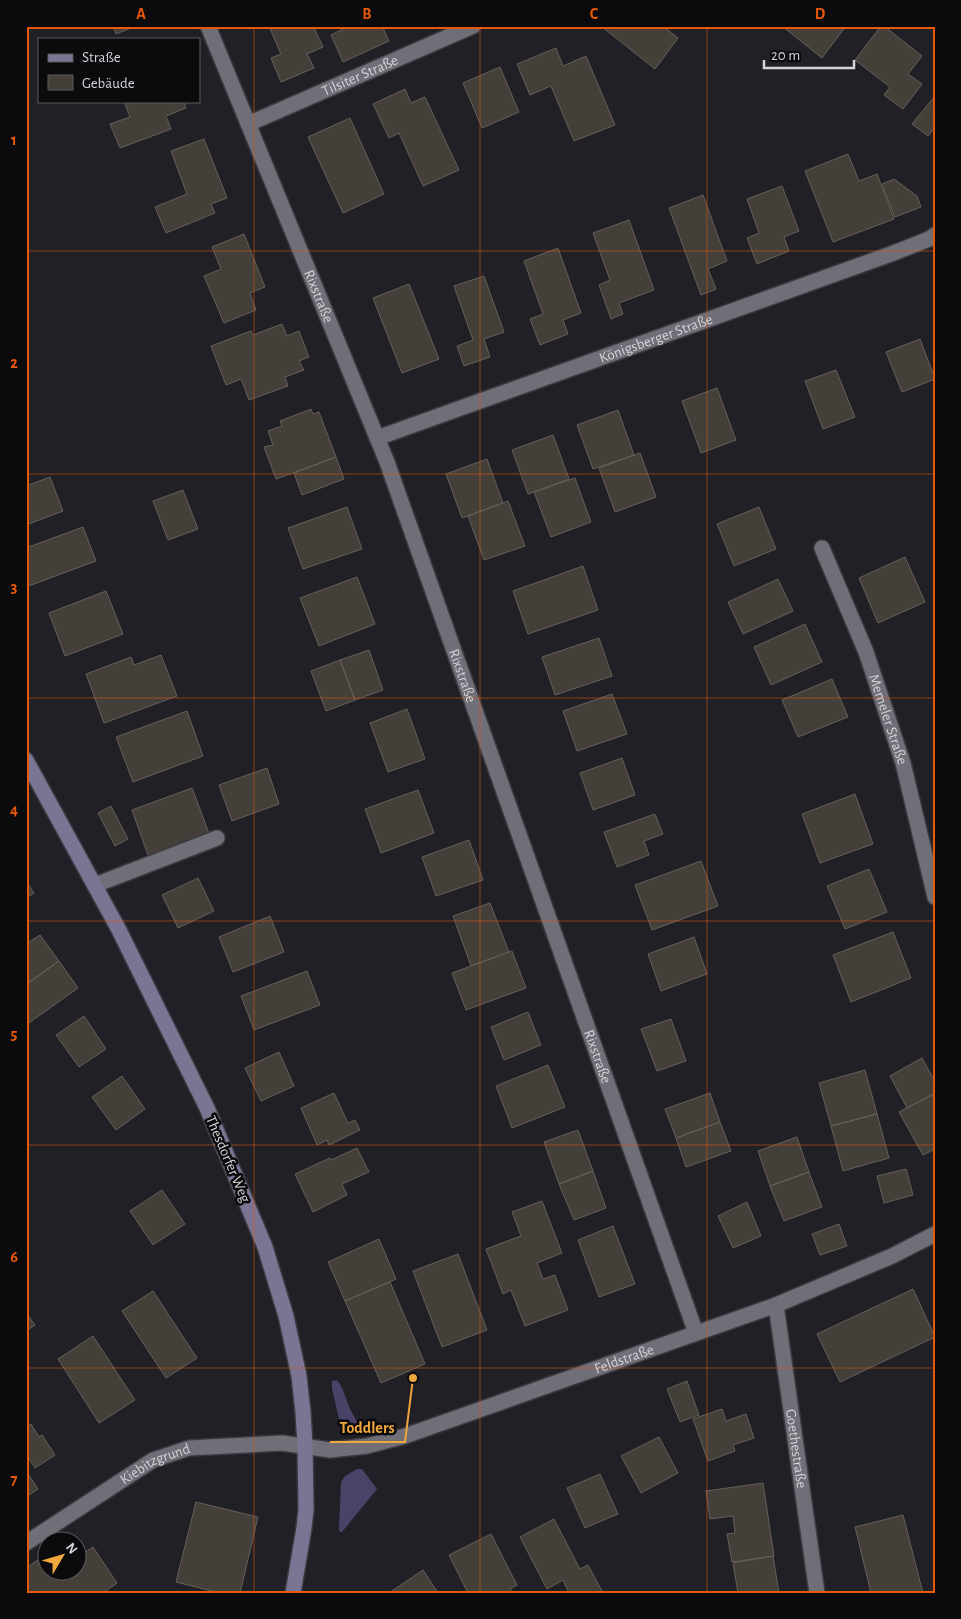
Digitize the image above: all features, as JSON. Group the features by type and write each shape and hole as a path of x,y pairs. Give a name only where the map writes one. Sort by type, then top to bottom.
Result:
{"street":[{"name":"Rixstraße","path":"208,26 390,471 696,1333"},
{"name":"Tilsiter Straße","path":"248,124 473,26"},
{"name":"Königsberger Straße","path":"377,438 891,254 935,235"},
{"name":"Memeler Straße","path":"822,548 866,652 903,763 935,898"},
{"name":"Thesdorfer Weg","path":"26,760 119,930 207,1108 265,1247 286,1316 299,1376 305,1445 306,1510 293,1593"},
{"path":"95,885 217,838"},
{"name":"Feldstraße","path":"305,1445 330,1450 367,1446 405,1436 776,1306 892,1256 935,1234"},
{"name":"Goethestraße","path":"776,1306 817,1593"},
{"name":"Kiebitzgrund","path":"26,1544 153,1460 189,1448 282,1443 305,1445"}],"shaded area":[{"path":"337,1380 357,1422 354,1425 339,1419 332,1389 332,1381"},
{"path":"357,1469 362,1469 377,1489 342,1532 340,1532 341,1482 345,1476"}],"building":[{"path":"113,26 136,26 116,34"},
{"path":"269,26 313,26 323,47 307,54 314,68 281,82 271,58 281,54"},
{"path":"349,26 382,26 389,41 343,62 331,35"},
{"path":"601,26 663,26 678,38 655,69"},
{"path":"782,26 846,26 822,58"},
{"path":"881,26 884,26 922,56 908,74 922,84 903,109 884,95 890,87 855,60"},
{"path":"556,48 563,66 586,56 615,125 574,141 551,86 530,95 517,64"},
{"path":"500,67 519,112 482,128 463,83"},
{"path":"405,89 411,103 425,97 459,170 423,186 399,133 389,138 373,104"},
{"path":"935,96 935,127 928,136 912,124"},
{"path":"124,102 184,102 186,108 166,116 171,129 120,148 110,124 130,117"},
{"path":"350,118 384,194 343,213 308,137"},
{"path":"204,139 227,198 211,204 215,213 166,233 155,207 187,194 171,151"},
{"path":"848,154 859,181 877,174 894,219 833,242 805,171"},
{"path":"894,179 917,196 921,207 895,217 882,184"},
{"path":"782,186 799,231 784,237 789,251 757,264 747,238 759,233 747,199"},
{"path":"703,195 727,261 708,269 716,289 701,295 669,208"},
{"path":"629,220 654,290 619,303 623,314 611,319 599,285 610,280 593,233"},
{"path":"244,234 265,287 250,293 256,310 224,323 204,276 221,269 212,247"},
{"path":"558,248 581,313 563,320 568,334 540,345 530,319 543,314 524,261"},
{"path":"484,276 504,332 484,339 490,357 464,366 457,346 473,340 454,286"},
{"path":"409,284 439,359 402,373 373,298"},
{"path":"282,324 287,336 299,331 309,357 299,361 304,370 285,377 288,386 249,400 241,379 226,385 211,346 251,331 253,335"},
{"path":"920,339 935,379 902,392 886,352"},
{"path":"836,370 855,417 823,429 805,381"},
{"path":"717,388 736,440 701,453 682,401"},
{"path":"311,409 313,414 319,412 336,457 276,479 264,447 273,445 268,431 282,426 280,421"},
{"path":"618,410 634,455 593,469 577,425"},
{"path":"553,435 569,479 528,494 512,450"},
{"path":"640,453 656,497 615,512 599,468"},
{"path":"336,457 344,479 302,495 294,473"},
{"path":"487,459 503,503 462,518 446,474"},
{"path":"50,477 63,511 26,525 26,486"},
{"path":"575,478 591,522 551,537 534,492"},
{"path":"183,490 198,529 168,540 153,501"},
{"path":"508,501 525,546 484,560 468,516"},
{"path":"347,507 362,549 303,569 288,528"},
{"path":"759,507 776,549 734,566 717,524"},
{"path":"83,527 96,561 26,587 26,548"},
{"path":"905,557 925,602 878,623 859,578"},
{"path":"583,566 598,610 528,634 513,591"},
{"path":"357,577 375,624 319,646 300,598"},
{"path":"778,579 793,611 743,634 728,602"},
{"path":"106,591 123,634 65,656 49,613"},
{"path":"805,624 822,662 771,685 754,647"},
{"path":"599,638 612,676 555,695 542,657"},
{"path":"369,650 383,690 355,700 340,660"},
{"path":"161,655 177,696 104,723 86,674 131,657 134,665"},
{"path":"340,660 355,700 326,711 311,671"},
{"path":"832,679 848,717 798,737 782,700"},
{"path":"612,694 627,734 577,751 563,711"},
{"path":"407,709 425,759 388,772 370,723"},
{"path":"187,711 203,756 133,782 116,737"},
{"path":"622,758 635,795 593,810 580,773"},
{"path":"267,768 279,804 232,821 219,785"},
{"path":"192,788 210,836 149,858 132,810"},
{"path":"418,790 434,833 381,853 365,809"},
{"path":"855,794 873,844 820,863 802,814"},
{"path":"111,806 128,839 115,846 98,813"},
{"path":"655,814 663,834 644,841 649,855 617,867 604,832"},
{"path":"469,840 483,880 436,896 422,857"},
{"path":"701,861 718,906 652,930 635,885"},
{"path":"869,869 887,912 845,929 827,886"},
{"path":"198,878 214,911 178,928 162,895"},
{"path":"26,881 34,893 26,898"},
{"path":"490,903 509,952 471,966 453,916"},
{"path":"270,916 284,952 233,972 219,937"},
{"path":"893,932 911,978 851,1002 833,955"},
{"path":"40,935 59,961 26,984 26,944"},
{"path":"694,937 707,974 661,991 648,954"},
{"path":"512,951 526,988 466,1010 452,973"},
{"path":"59,961 78,988 26,1025 26,985"},
{"path":"307,971 320,1005 254,1030 241,996"},
{"path":"528,1012 541,1045 504,1060 491,1027"},
{"path":"84,1016 106,1049 79,1067 56,1035"},
{"path":"671,1019 686,1061 657,1071 641,1029"},
{"path":"279,1052 294,1086 261,1101 245,1068"},
{"path":"922,1058 935,1082 935,1093 907,1108 890,1076"},
{"path":"548,1065 565,1107 512,1128 496,1086"},
{"path":"865,1070 877,1114 831,1126 819,1083"},
{"path":"122,1076 145,1109 116,1130 92,1097"},
{"path":"334,1093 348,1123 355,1120 360,1130 329,1145 327,1140 317,1145 301,1108"},
{"path":"710,1093 720,1122 676,1138 665,1109"},
{"path":"932,1095 935,1100 935,1149 923,1155 899,1112"},
{"path":"877,1114 889,1158 843,1171 831,1126"},
{"path":"720,1122 731,1151 686,1167 676,1138"},
{"path":"578,1130 593,1171 559,1184 544,1142"},
{"path":"797,1137 809,1172 770,1186 758,1151"},
{"path":"357,1148 369,1172 342,1184 347,1195 313,1212 295,1174"},
{"path":"906,1169 913,1195 884,1203 877,1176"},
{"path":"593,1171 606,1208 574,1220 559,1184"},
{"path":"809,1172 822,1207 784,1221 770,1186"},
{"path":"162,1190 185,1224 153,1245 130,1211"},
{"path":"542,1201 562,1253 537,1263 543,1279 555,1275 568,1310 525,1326 511,1290 503,1294 486,1249 521,1236 512,1212"},
{"path":"747,1202 761,1236 733,1248 718,1216"},
{"path":"839,1224 847,1246 820,1255 812,1234"},
{"path":"613,1226 635,1284 599,1297 578,1240"},
{"path":"379,1239 396,1279 345,1301 328,1262"},
{"path":"458,1254 487,1330 442,1347 413,1271"},
{"path":"390,1282 425,1364 381,1383 345,1301"},
{"path":"913,1289 935,1337 840,1382 817,1334"},
{"path":"153,1291 197,1358 166,1378 122,1311"},
{"path":"26,1313 35,1325 26,1331"},
{"path":"93,1336 135,1400 99,1423 58,1359"},
{"path":"687,1381 699,1415 680,1422 667,1389"},
{"path":"722,1409 726,1421 746,1414 754,1438 733,1445 735,1451 708,1461 693,1419"},
{"path":"31,1424 39,1437 42,1435 55,1455 35,1468 26,1454 26,1428"},
{"path":"659,1437 678,1473 641,1493 621,1456"},
{"path":"26,1471 38,1489 26,1497"},
{"path":"600,1474 618,1514 585,1528 567,1488"},
{"path":"763,1483 774,1556 732,1562 727,1534 735,1533 733,1516 710,1519 706,1491"},
{"path":"196,1502 258,1517 240,1593 220,1593 176,1582"},
{"path":"903,1515 923,1593 871,1593 855,1527"},
{"path":"554,1519 580,1569 588,1565 603,1593 569,1593 563,1580 547,1589 520,1537"},
{"path":"491,1534 517,1585 510,1589 512,1593 468,1593 449,1555"},
{"path":"93,1547 117,1583 103,1593 30,1593 26,1587 26,1568 38,1560 38,1582 88,1582 88,1550"},
{"path":"773,1556 779,1593 738,1593 733,1563"},
{"path":"423,1570 438,1593 389,1593"}],"place":[{"name":"Toddlers","path":"413,1378"}]}
